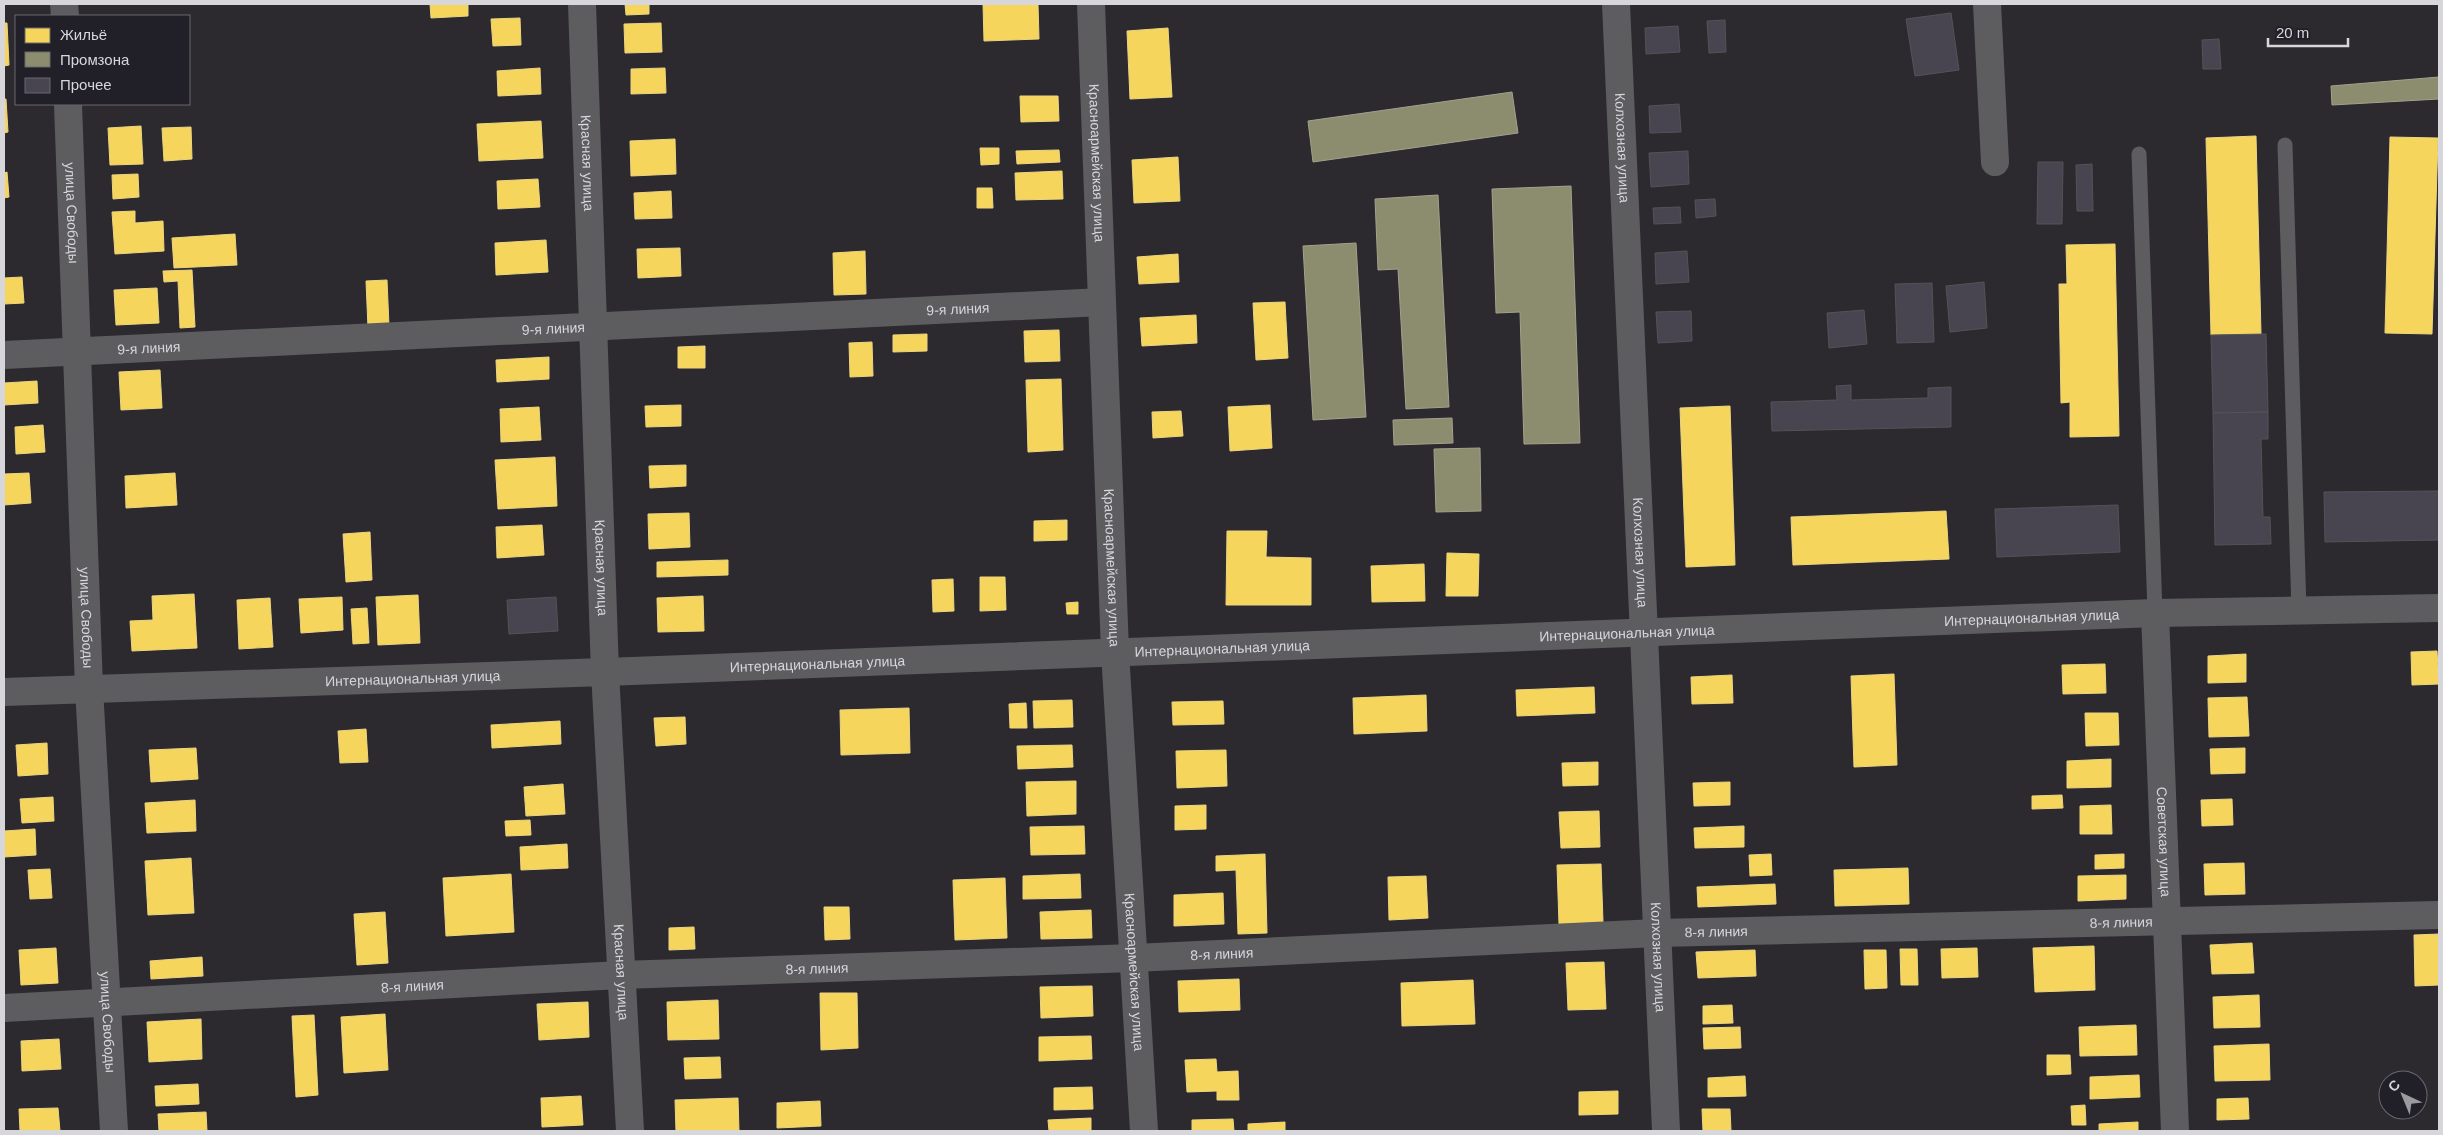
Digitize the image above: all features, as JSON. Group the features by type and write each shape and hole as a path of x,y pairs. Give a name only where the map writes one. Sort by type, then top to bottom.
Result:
{"street":[{"name":"Красная улица","path":"582,4 605,672 630,1131"},
{"name":"Красноармейская улица","path":"1091,4 1116,652 1144,1131"},
{"name":"Колхозная улица","path":"1616,4 1642,633 1666,1131"},
{"path":"1987,4 1995,162"},
{"name":"улица Свободы","path":"68,105 89,688 114,1131"},
{"name":"9-я линия","path":"4,355 1102,302"},
{"name":"Интернациональная улица","path":"4,692 605,672 2155,613 2439,608"},
{"name":"Советская улица","path":"2155,613 2175,1131"},
{"name":"8-я линия","path":"4,1008 621,975 1134,958 1656,933 2439,915"}],"lane":[{"path":"2285,145 2299,611"},
{"path":"2138,154 2155,613"}],"building: Жильё":[{"path":"430,4 468,4 468,16 431,18"},
{"path":"625,4 649,4 649,14 626,15"},
{"path":"983,4 1038,4 1039,39 984,41"},
{"path":"520,18 521,45 493,46 491,19"},
{"path":"4,23 7,23 9,65 4,66"},
{"path":"661,23 662,52 625,53 624,24"},
{"path":"1168,28 1172,97 1130,99 1127,31"},
{"path":"540,68 541,94 498,96 497,71"},
{"path":"665,68 666,93 631,94 631,69"},
{"path":"1020,96 1058,96 1059,121 1021,122"},
{"path":"4,99 6,99 8,132 4,133"},
{"path":"541,121 543,158 479,161 477,124"},
{"path":"141,126 143,164 110,165 108,128"},
{"path":"191,127 192,159 164,161 162,128"},
{"path":"2256,136 2261,334 2211,335 2206,138"},
{"path":"2390,137 2438,138 2432,334 2385,333"},
{"path":"675,139 676,174 631,176 630,141"},
{"path":"980,148 999,148 999,164 981,165"},
{"path":"1059,150 1060,162 1017,164 1016,151"},
{"path":"1178,157 1180,201 1134,203 1132,160"},
{"path":"1062,171 1063,199 1016,200 1015,173"},
{"path":"7,172 9,197 4,198 4,173"},
{"path":"138,174 139,197 113,199 112,175"},
{"path":"538,179 540,207 498,209 497,181"},
{"path":"977,188 992,188 993,208 977,208"},
{"path":"671,191 672,218 635,219 634,193"},
{"path":"135,211 135,223 163,221 164,251 115,254 112,212"},
{"path":"235,234 237,265 174,268 172,238"},
{"path":"546,240 548,272 496,275 495,243"},
{"path":"2115,244 2119,436 2070,437 2070,402 2061,403 2059,284 2067,284 2066,245"},
{"path":"680,248 681,276 638,278 637,249"},
{"path":"865,251 866,294 834,295 833,253"},
{"path":"1178,254 1179,282 1139,284 1137,257"},
{"path":"192,270 195,327 180,328 178,281 164,282 163,271"},
{"path":"22,277 24,303 4,304 4,278"},
{"path":"387,280 389,326 368,328 366,281"},
{"path":"157,288 159,323 116,325 114,290"},
{"path":"1285,302 1288,358 1256,360 1253,303"},
{"path":"1196,315 1197,343 1142,346 1140,318"},
{"path":"1059,330 1060,361 1025,362 1024,331"},
{"path":"927,334 927,351 893,352 893,335"},
{"path":"872,342 873,376 850,377 849,343"},
{"path":"705,346 705,368 678,368 678,347"},
{"path":"549,357 549,379 497,382 496,360"},
{"path":"160,370 162,408 121,410 119,372"},
{"path":"1061,379 1063,450 1028,452 1026,380"},
{"path":"37,381 38,403 4,405 4,383"},
{"path":"681,405 681,426 646,427 645,406"},
{"path":"1270,405 1272,448 1230,451 1228,407"},
{"path":"1730,406 1735,565 1686,567 1680,408"},
{"path":"539,407 541,440 501,442 500,409"},
{"path":"1181,411 1183,436 1153,438 1152,412"},
{"path":"43,425 45,452 16,454 15,427"},
{"path":"555,457 557,506 498,509 495,460"},
{"path":"686,465 686,486 650,488 649,466"},
{"path":"29,473 31,503 4,505 4,474"},
{"path":"175,473 177,505 126,508 125,476"},
{"path":"1946,511 1949,559 1793,565 1791,517"},
{"path":"689,513 690,547 649,549 648,514"},
{"path":"1067,520 1067,540 1034,541 1034,521"},
{"path":"542,525 544,555 497,558 496,527"},
{"path":"1227,531 1267,531 1266,557 1311,558 1311,605 1226,605"},
{"path":"370,532 372,580 346,582 343,534"},
{"path":"1447,553 1479,554 1478,596 1446,596"},
{"path":"728,560 728,575 657,577 657,562"},
{"path":"1424,564 1425,601 1372,602 1371,566"},
{"path":"980,577 1005,577 1006,610 980,611"},
{"path":"953,579 954,611 933,612 932,580"},
{"path":"194,594 197,648 132,651 130,621 153,620 152,596"},
{"path":"418,595 420,643 378,645 376,597"},
{"path":"703,596 704,631 658,632 657,598"},
{"path":"342,597 343,630 301,633 299,599"},
{"path":"270,598 273,647 239,649 237,600"},
{"path":"1078,602 1078,614 1067,614 1066,603"},
{"path":"367,608 369,643 353,644 351,609"},
{"path":"2437,651 2439,684 2412,685 2411,652"},
{"path":"2246,654 2246,682 2208,683 2208,656"},
{"path":"2105,664 2106,693 2063,694 2062,665"},
{"path":"1894,674 1897,765 1854,767 1851,676"},
{"path":"1732,675 1733,703 1692,704 1691,677"},
{"path":"1594,687 1595,713 1517,716 1516,690"},
{"path":"1426,695 1427,731 1354,734 1353,698"},
{"path":"2247,697 2249,736 2209,737 2208,698"},
{"path":"1072,700 1073,727 1034,728 1033,701"},
{"path":"1223,701 1224,724 1173,725 1172,702"},
{"path":"1026,703 1027,728 1010,728 1009,704"},
{"path":"909,708 910,753 841,755 840,710"},
{"path":"2085,713 2118,713 2119,745 2086,746"},
{"path":"685,717 686,744 656,746 654,718"},
{"path":"560,721 561,744 492,748 491,725"},
{"path":"366,729 368,762 340,763 338,731"},
{"path":"47,743 48,774 18,776 16,745"},
{"path":"1072,745 1073,767 1018,769 1017,746"},
{"path":"196,748 198,779 151,782 149,750"},
{"path":"2245,748 2245,773 2211,774 2210,749"},
{"path":"1226,750 1227,786 1177,788 1176,751"},
{"path":"2111,759 2111,787 2067,788 2067,761"},
{"path":"1598,762 1598,785 1563,786 1562,763"},
{"path":"1076,781 1076,814 1027,816 1026,782"},
{"path":"1730,782 1730,805 1694,806 1693,783"},
{"path":"563,784 565,814 526,816 524,787"},
{"path":"2062,795 2063,808 2032,809 2032,796"},
{"path":"53,797 54,821 22,823 20,799"},
{"path":"2232,799 2233,825 2202,826 2201,800"},
{"path":"195,800 196,831 147,833 145,803"},
{"path":"1206,805 1206,829 1175,830 1175,806"},
{"path":"2111,805 2112,834 2080,834 2080,806"},
{"path":"1599,811 1600,847 1561,848 1559,812"},
{"path":"530,820 531,835 506,836 505,821"},
{"path":"1084,826 1085,854 1031,855 1030,827"},
{"path":"1744,826 1744,847 1695,848 1694,828"},
{"path":"35,829 36,855 4,857 4,831"},
{"path":"567,844 568,868 521,870 520,847"},
{"path":"1265,854 1267,933 1238,934 1236,870 1216,871 1216,856"},
{"path":"1771,854 1772,875 1750,876 1749,855"},
{"path":"2124,854 2124,868 2095,869 2095,855"},
{"path":"191,858 194,913 148,915 145,861"},
{"path":"2244,863 2245,894 2205,895 2204,864"},
{"path":"1601,864 1603,922 1559,924 1557,865"},
{"path":"1908,868 1909,904 1835,906 1834,870"},
{"path":"50,869 52,898 30,899 28,870"},
{"path":"511,874 514,932 446,936 443,878"},
{"path":"1080,874 1081,898 1023,899 1023,876"},
{"path":"2126,875 2126,899 2078,901 2078,876"},
{"path":"1426,876 1428,918 1389,920 1388,877"},
{"path":"1005,878 1007,938 955,940 953,880"},
{"path":"1775,884 1776,904 1698,907 1697,887"},
{"path":"1223,893 1224,924 1174,926 1174,895"},
{"path":"824,907 849,907 850,939 825,940"},
{"path":"1091,910 1092,938 1041,939 1040,912"},
{"path":"385,912 388,963 357,965 354,914"},
{"path":"694,927 695,949 669,950 669,928"},
{"path":"2439,934 2439,985 2415,986 2414,935"},
{"path":"2252,943 2254,973 2212,974 2210,945"},
{"path":"2094,946 2095,990 2035,992 2033,948"},
{"path":"56,948 58,983 21,985 19,950"},
{"path":"1977,948 1978,977 1942,978 1941,949"},
{"path":"1900,949 1917,949 1918,985 1901,985"},
{"path":"1755,950 1756,976 1698,978 1696,952"},
{"path":"1864,950 1886,950 1887,988 1865,989"},
{"path":"202,957 203,976 151,979 150,961"},
{"path":"1604,962 1606,1009 1568,1010 1566,963"},
{"path":"1239,979 1240,1010 1179,1012 1178,981"},
{"path":"1473,980 1475,1024 1402,1026 1401,983"},
{"path":"1092,986 1093,1016 1041,1018 1040,987"},
{"path":"820,993 857,993 858,1048 821,1050"},
{"path":"2259,995 2260,1027 2214,1028 2213,997"},
{"path":"718,1000 719,1039 668,1040 667,1002"},
{"path":"588,1002 589,1037 539,1040 537,1004"},
{"path":"1732,1005 1733,1023 1703,1024 1703,1006"},
{"path":"385,1014 388,1070 344,1073 341,1017"},
{"path":"314,1015 318,1095 296,1097 292,1016"},
{"path":"201,1019 202,1059 149,1062 147,1022"},
{"path":"2136,1025 2137,1055 2080,1056 2079,1027"},
{"path":"1740,1027 1741,1048 1704,1049 1703,1028"},
{"path":"1091,1036 1092,1059 1039,1061 1039,1037"},
{"path":"59,1039 61,1069 22,1071 21,1041"},
{"path":"2269,1044 2270,1080 2215,1081 2214,1046"},
{"path":"2047,1055 2070,1055 2071,1074 2047,1075"},
{"path":"720,1057 721,1078 685,1079 684,1058"},
{"path":"1216,1059 1217,1072 1238,1071 1239,1100 1217,1100 1217,1091 1187,1092 1185,1060"},
{"path":"2139,1075 2140,1097 2090,1099 2090,1077"},
{"path":"1745,1076 1746,1096 1708,1097 1708,1078"},
{"path":"198,1084 199,1104 156,1106 155,1086"},
{"path":"1092,1087 1093,1109 1054,1110 1054,1088"},
{"path":"1618,1091 1618,1114 1579,1115 1579,1092"},
{"path":"581,1096 583,1125 542,1127 541,1098"},
{"path":"738,1098 739,1131 676,1131 675,1100"},
{"path":"2248,1098 2249,1119 2217,1120 2217,1099"},
{"path":"820,1101 821,1126 777,1128 777,1103"},
{"path":"2085,1105 2086,1125 2072,1125 2071,1106"},
{"path":"58,1108 60,1131 20,1131 19,1109"},
{"path":"1702,1109 1730,1109 1731,1131 1703,1131"},
{"path":"206,1112 207,1131 159,1131 158,1114"},
{"path":"1091,1118 1091,1131 1049,1131 1048,1120"},
{"path":"1233,1119 1234,1131 1192,1131 1192,1120"},
{"path":"1285,1122 1285,1131 1248,1131 1248,1124"},
{"path":"2138,1122 2138,1131 2099,1131 2099,1124"}],"building: Промзона":[{"path":"2439,77 2439,99 2332,105 2331,86"},
{"path":"1512,92 1518,133 1313,162 1308,121"},
{"path":"1571,186 1580,443 1524,444 1520,312 1496,313 1492,189"},
{"path":"1438,195 1449,407 1406,409 1398,269 1378,270 1375,199"},
{"path":"1356,243 1366,417 1313,420 1303,246"},
{"path":"1452,418 1453,443 1394,445 1393,420"},
{"path":"1480,448 1481,511 1436,512 1434,449"}],"building: Прочее":[{"path":"1951,13 1959,70 1915,76 1906,19"},
{"path":"1725,20 1726,52 1709,53 1707,21"},
{"path":"1678,26 1680,52 1646,54 1645,28"},
{"path":"2219,39 2221,69 2203,69 2202,40"},
{"path":"1679,104 1681,132 1650,133 1649,106"},
{"path":"1688,151 1689,184 1651,187 1649,153"},
{"path":"2038,162 2063,162 2062,224 2037,224"},
{"path":"2092,164 2093,211 2077,211 2076,165"},
{"path":"1715,199 1716,216 1696,218 1695,200"},
{"path":"1680,207 1681,223 1654,224 1653,208"},
{"path":"1687,251 1689,282 1656,284 1655,253"},
{"path":"1984,282 1987,328 1950,332 1946,286"},
{"path":"1932,283 1934,342 1897,343 1895,284"},
{"path":"1864,310 1867,344 1829,348 1827,313"},
{"path":"1691,311 1692,341 1658,343 1656,312"},
{"path":"2266,334 2268,412 2213,413 2211,335"},
{"path":"1851,385 1851,400 1928,398 1928,388 1951,387 1951,427 1772,431 1771,402 1837,400 1836,386"},
{"path":"2268,412 2268,439 2261,439 2263,517 2270,517 2271,544 2215,545 2213,413"},
{"path":"2439,491 2439,540 2325,542 2324,492"},
{"path":"2118,505 2120,552 1997,557 1995,509"},
{"path":"556,597 558,631 509,634 507,600"}]}
